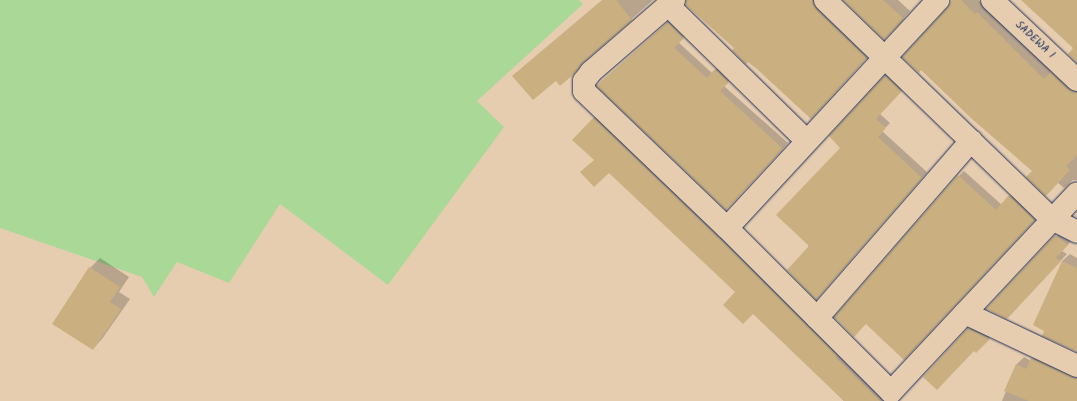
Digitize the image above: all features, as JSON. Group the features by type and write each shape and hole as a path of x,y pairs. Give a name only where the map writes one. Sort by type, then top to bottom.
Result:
{"street":[{"path":"824,0 1052,219 1077,232"},
{"path":"727,228 938,0"},
{"name":"SADEWA I","path":"992,0 1077,80"},
{"path":"807,141 671,3 591,72 584,82 584,91 727,228 896,396 965,313 1077,193"},
{"path":"817,318 971,141"},
{"path":"965,313 1077,366"}],"green space":[{"path":"0,0 579,0 583,4 477,101 504,127 388,285 280,204 229,283 177,262 154,297 142,277 0,228"}],"building":[{"path":"602,0 616,0 632,20 583,63 573,75 560,86 556,81 533,100 512,76"},
{"path":"686,0 813,0 816,9 867,58 811,119 757,69 748,62 746,64 732,50 734,48 686,5"},
{"path":"843,0 883,0 904,19 884,40"},
{"path":"952,0 961,0 975,14 977,12 1044,79 1051,72 1068,89 1077,92 1077,155 1066,166 1070,170 1046,196 1026,177 1032,171 972,119 921,70 919,73 902,57 947,8"},
{"path":"1021,0 1077,0 1077,63 1068,54 1073,48"},
{"path":"668,22 684,38 674,48 707,78 715,69 729,82 720,91 783,149 726,210 596,86"},
{"path":"885,75 902,91 876,119 886,128 878,137 922,178 816,300 787,270 808,247 808,245 776,215 840,148 829,136"},
{"path":"594,117 837,355 835,357 880,401 844,401 753,314 743,324 723,305 735,292 609,173 594,187 580,172 594,160 572,140"},
{"path":"958,175 996,210 1009,195 1035,220 904,360 866,324 854,337 834,317"},
{"path":"1055,235 1068,245 1056,258 1061,261 1007,319 986,309"},
{"path":"1062,261 1077,268 1077,352 1042,336 1044,331 1033,325"},
{"path":"89,267 120,287 110,302 121,309 93,350 52,324"},
{"path":"968,328 990,339 976,353 974,351 937,390 923,377"},
{"path":"1031,358 1077,378 1077,401 1029,401 1004,391 1016,364 1026,369"}]}
